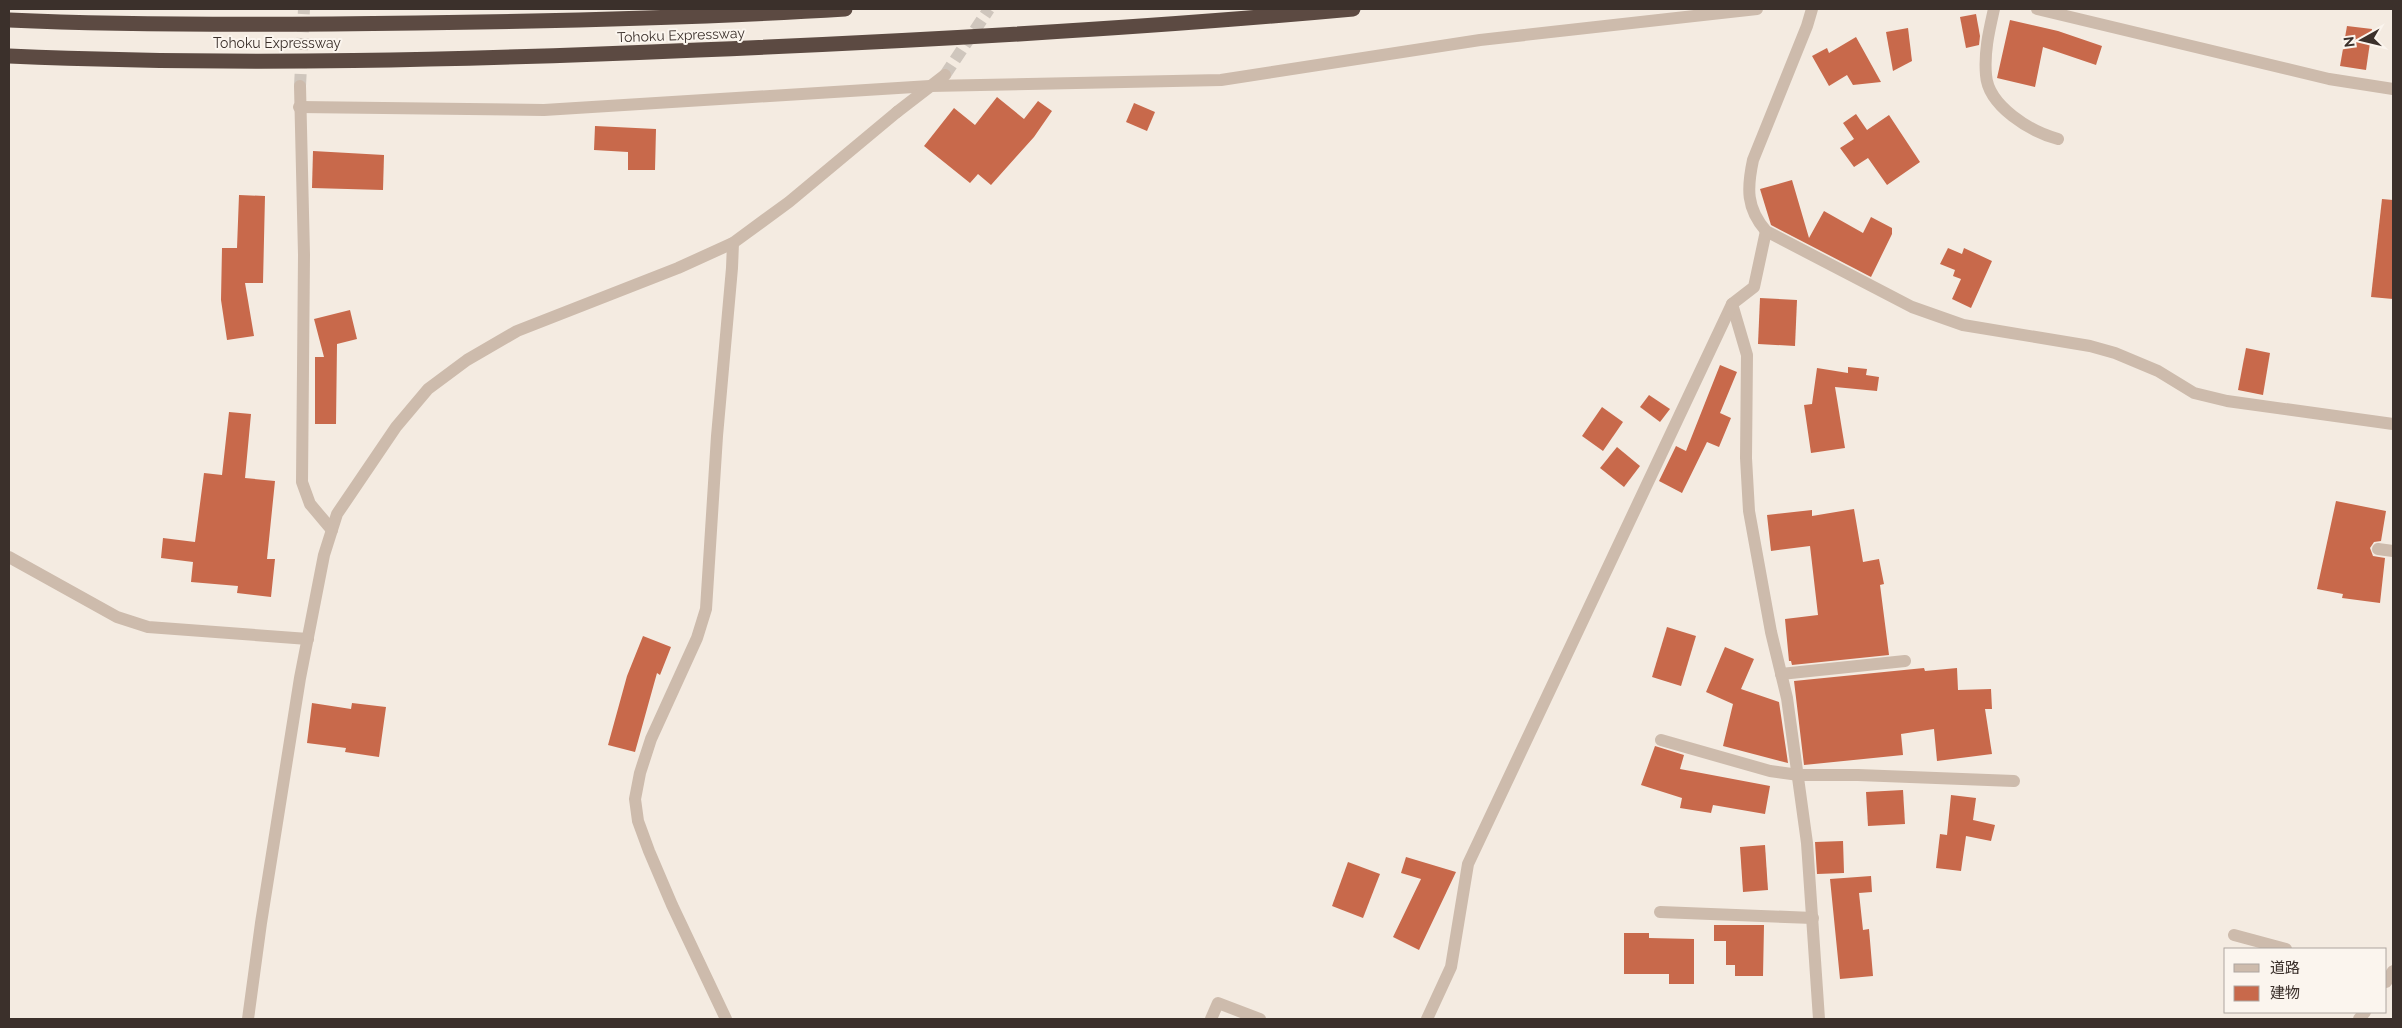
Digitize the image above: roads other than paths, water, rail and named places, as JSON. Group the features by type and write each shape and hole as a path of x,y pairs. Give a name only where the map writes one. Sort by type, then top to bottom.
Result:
{"highway":[{"name":"Tohoku Expressway","path":"9,20 76,23 513,22 845,9"},
{"name":"Tohoku Expressway","path":"9,56 323,60 517,58 988,36 1353,9"}],"street":[{"path":"299,107 544,110 930,86 1221,80 1480,40 1757,9"},
{"path":"1812,9 1753,160 1748,181 1753,213 1766,231 1912,307 1963,326 2090,346 2115,352 2158,372 2194,393 2227,401 2393,424"},
{"path":"1994,9 1986,48 1986,77 1995,98 2017,120 2046,136 2058,139"},
{"path":"2037,9 2329,79 2393,89"},
{"path":"248,1019 261,923 308,639 324,555 337,514 396,427 428,389 467,360 517,330 678,268 732,244 789,202 897,112 945,75"},
{"path":"300,86 304,254 302,482 310,504 332,530"},
{"path":"1427,1019 1451,966 1468,864 1732,304 1754,287 1766,231"},
{"path":"726,1019 672,905 649,851 638,821 635,798 650,739 697,638 706,609 717,436 732,268 732,244"},
{"path":"1732,304 1747,355 1746,458 1750,511 1767,612 1787,698 1799,775 1807,843 1819,1019"},
{"path":"2378,549 2393,551"},
{"path":"9,557 117,617 148,627 308,639"},
{"path":"1781,674 1905,661"},
{"path":"1661,740 1770,770 1799,775 1858,775 2014,781"},
{"path":"1660,912 1813,918"},
{"path":"2234,935 2282,948"},
{"path":"1211,1019 1218,1003 1260,1019"}],"tunnel":[{"path":"300,86 304,9"},
{"path":"945,75 989,9"}]}
